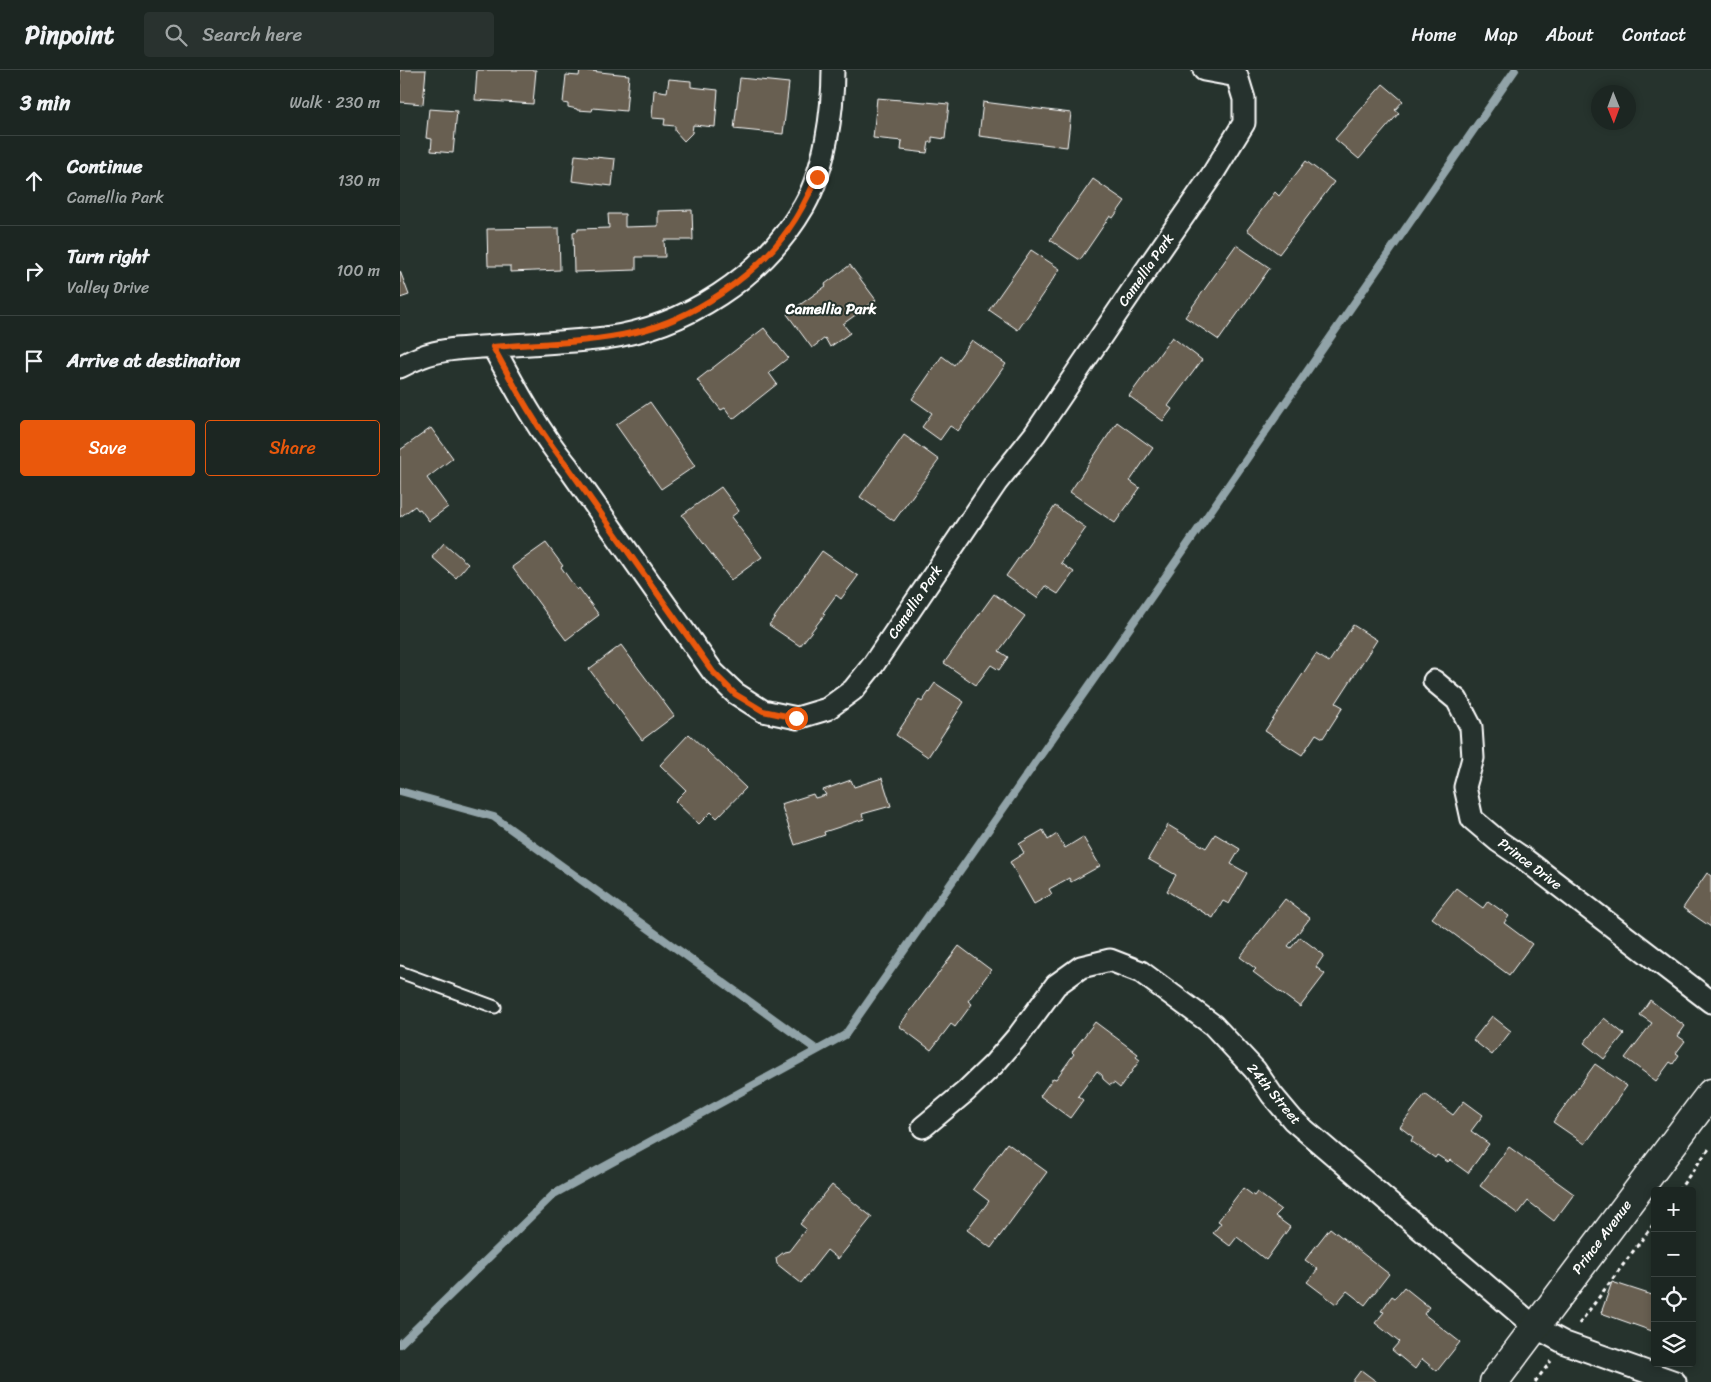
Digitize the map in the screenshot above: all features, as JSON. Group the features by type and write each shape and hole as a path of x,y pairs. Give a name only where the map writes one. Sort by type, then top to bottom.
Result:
{"street":[{"path":"400,367 422,356 452,349 577,341 638,332 667,322 721,293 768,254 788,230 804,205 817,177 826,147 833,70"},
{"name":"Camellia Park","path":"493,347 548,443 568,467 713,672 735,694 763,711 796,718 827,709 853,690 873,664 996,483 1035,434 1212,175 1244,123 1243,73 1204,70"},
{"name":"Prince Drive","path":"1434,681 1457,700 1472,727 1473,758 1465,787 1472,819 1711,1002"},
{"name":"24th Street","path":"923,1127 965,1092 994,1064 1019,1035 1056,984 1081,967 1110,960 1141,972 1213,1025 1255,1070 1272,1095 1293,1120 1535,1327 1565,1343 1675,1382"},
{"name":"Prince Avenue","path":"1494,1382 1711,1093"}],"lane":[{"path":"400,972 494,1007"}],"path":[{"path":"1681,1187 1711,1146"},
{"path":"1535,1382 1651,1227"}],"building":[{"path":"400,70 426,70 423,104 400,102"},
{"path":"477,70 536,70 533,104 475,100"},
{"path":"580,70 629,75 626,111 593,108 592,111 577,110 563,103 566,75 579,76"},
{"path":"740,78 789,83 783,134 734,129"},
{"path":"669,79 691,81 691,87 718,90 715,127 693,125 692,133 684,141 675,131 675,126 664,125 665,119 652,118 654,90 667,92"},
{"path":"1383,84 1403,101 1395,110 1399,113 1359,159 1335,139"},
{"path":"877,98 949,104 945,139 932,137 927,153 901,150 902,141 873,138"},
{"path":"983,102 1071,113 1067,147 979,136"},
{"path":"429,109 457,111 453,153 431,151 432,139 426,138"},
{"path":"575,155 615,159 612,186 572,181"},
{"path":"1306,161 1334,182 1279,254 1247,230 1275,192 1279,196"},
{"path":"1093,179 1125,201 1113,218 1110,216 1080,260 1050,240"},
{"path":"692,210 693,240 664,240 665,257 636,257 636,270 574,272 573,232 578,231 578,229 609,228 608,214 625,214 625,227 658,226 658,211"},
{"path":"559,228 560,270 510,272 510,266 488,266 487,229"},
{"path":"1236,245 1270,268 1219,340 1185,317"},
{"path":"1031,250 1060,269 1018,330 989,310"},
{"path":"850,265 876,300 843,324 850,333 830,347 825,338 812,348 787,314 826,286 825,284"},
{"path":"400,271 409,295 400,298"},
{"path":"764,328 788,358 769,373 777,384 733,419 725,408 721,410 697,380"},
{"path":"1172,337 1202,360 1168,406 1172,409 1163,421 1129,396"},
{"path":"972,340 1006,364 958,431 950,426 940,440 922,427 932,413 912,399 942,356 954,365"},
{"path":"650,402 695,466 661,489 616,425"},
{"path":"1117,422 1153,448 1130,481 1140,488 1115,523 1070,492"},
{"path":"431,428 453,458 427,478 448,507 429,521 420,509 418,510 415,506 400,517 400,450"},
{"path":"904,435 939,460 894,521 860,497"},
{"path":"721,487 739,511 731,517 762,557 731,580 682,515"},
{"path":"1055,506 1086,528 1061,563 1074,572 1058,594 1045,586 1037,598 1006,576"},
{"path":"444,543 468,564 456,578 432,557"},
{"path":"546,543 563,566 561,567 577,590 579,588 599,615 566,640 512,567"},
{"path":"822,551 858,576 841,599 836,595 823,613 825,614 800,646 769,625"},
{"path":"994,594 1025,616 999,651 1008,657 999,670 991,665 976,685 944,663"},
{"path":"1353,625 1377,640 1336,703 1343,707 1323,738 1316,734 1302,755 1265,731 1316,654 1329,662"},
{"path":"621,645 674,716 642,740 589,669"},
{"path":"935,683 964,702 928,757 896,735 919,700 922,702"},
{"path":"689,734 746,788 717,818 711,812 699,824 675,801 686,790 660,765"},
{"path":"882,778 891,806 862,814 864,819 824,832 825,835 795,845 781,804 813,794 815,798 826,795 823,790 851,780 854,787"},
{"path":"1168,825 1206,848 1215,834 1240,849 1231,864 1247,873 1229,904 1223,901 1213,918 1167,891 1176,875 1148,859"},
{"path":"1043,830 1048,840 1057,834 1065,848 1083,837 1100,866 1071,882 1069,878 1049,889 1052,894 1034,904 1010,862 1024,853 1019,844"},
{"path":"1707,873 1711,876 1711,927 1683,908"},
{"path":"1456,888 1483,908 1488,901 1509,916 1504,923 1532,944 1509,975 1432,918"},
{"path":"1285,899 1310,918 1288,946 1291,948 1300,937 1324,955 1316,967 1325,974 1300,1007 1253,972 1256,969 1240,957"},
{"path":"959,946 991,970 968,1001 972,1004 955,1027 951,1024 931,1050 899,1026"},
{"path":"1650,1000 1685,1026 1678,1036 1685,1041 1676,1053 1679,1055 1673,1064 1670,1062 1656,1081 1625,1058 1652,1023 1640,1015"},
{"path":"1492,1016 1511,1031 1492,1055 1473,1040"},
{"path":"1604,1018 1624,1034 1604,1059 1584,1043"},
{"path":"1095,1022 1138,1054 1136,1057 1140,1060 1120,1088 1114,1083 1110,1085 1097,1071 1078,1096 1083,1100 1070,1118 1040,1096 1053,1078 1056,1079 1074,1054 1072,1052"},
{"path":"1595,1064 1627,1086 1585,1144 1553,1122"},
{"path":"1425,1094 1453,1115 1464,1101 1483,1115 1471,1131 1489,1144 1468,1173 1450,1160 1448,1162 1437,1155 1435,1158 1411,1141 1413,1137 1400,1127"},
{"path":"1007,1143 1047,1172 991,1248 967,1230 989,1201 973,1189"},
{"path":"1509,1147 1574,1194 1554,1221 1528,1201 1518,1214 1480,1186"},
{"path":"832,1185 872,1217 838,1259 827,1250 801,1283 777,1264 776,1258 789,1251 806,1229 800,1224"},
{"path":"1243,1188 1254,1196 1257,1192 1281,1210 1275,1216 1290,1227 1266,1260 1237,1237 1230,1246 1213,1233 1221,1223 1218,1221"},
{"path":"1330,1228 1389,1274 1365,1305 1347,1291 1336,1304 1307,1282 1318,1269 1305,1260"},
{"path":"1612,1282 1651,1295 1651,1331 1601,1313"},
{"path":"1404,1287 1429,1307 1424,1314 1460,1342 1437,1371 1422,1359 1415,1369 1392,1350 1399,1342 1375,1323 1384,1312 1381,1311 1392,1296 1395,1298"},
{"path":"1361,1370 1377,1382 1352,1382"}],"waterway":[{"path":"400,1344 554,1194 845,1035 1161,583 1515,70"},
{"path":"400,791 494,817 817,1050"}],"district":[{"name":"Camellia Park","path":"831,309"}],"route":[{"path":"796,718 763,711 735,694 713,672 568,467 548,443 493,347 577,341 638,332 667,322 694,309 721,293 768,254 788,230 804,205 817,177"}]}
